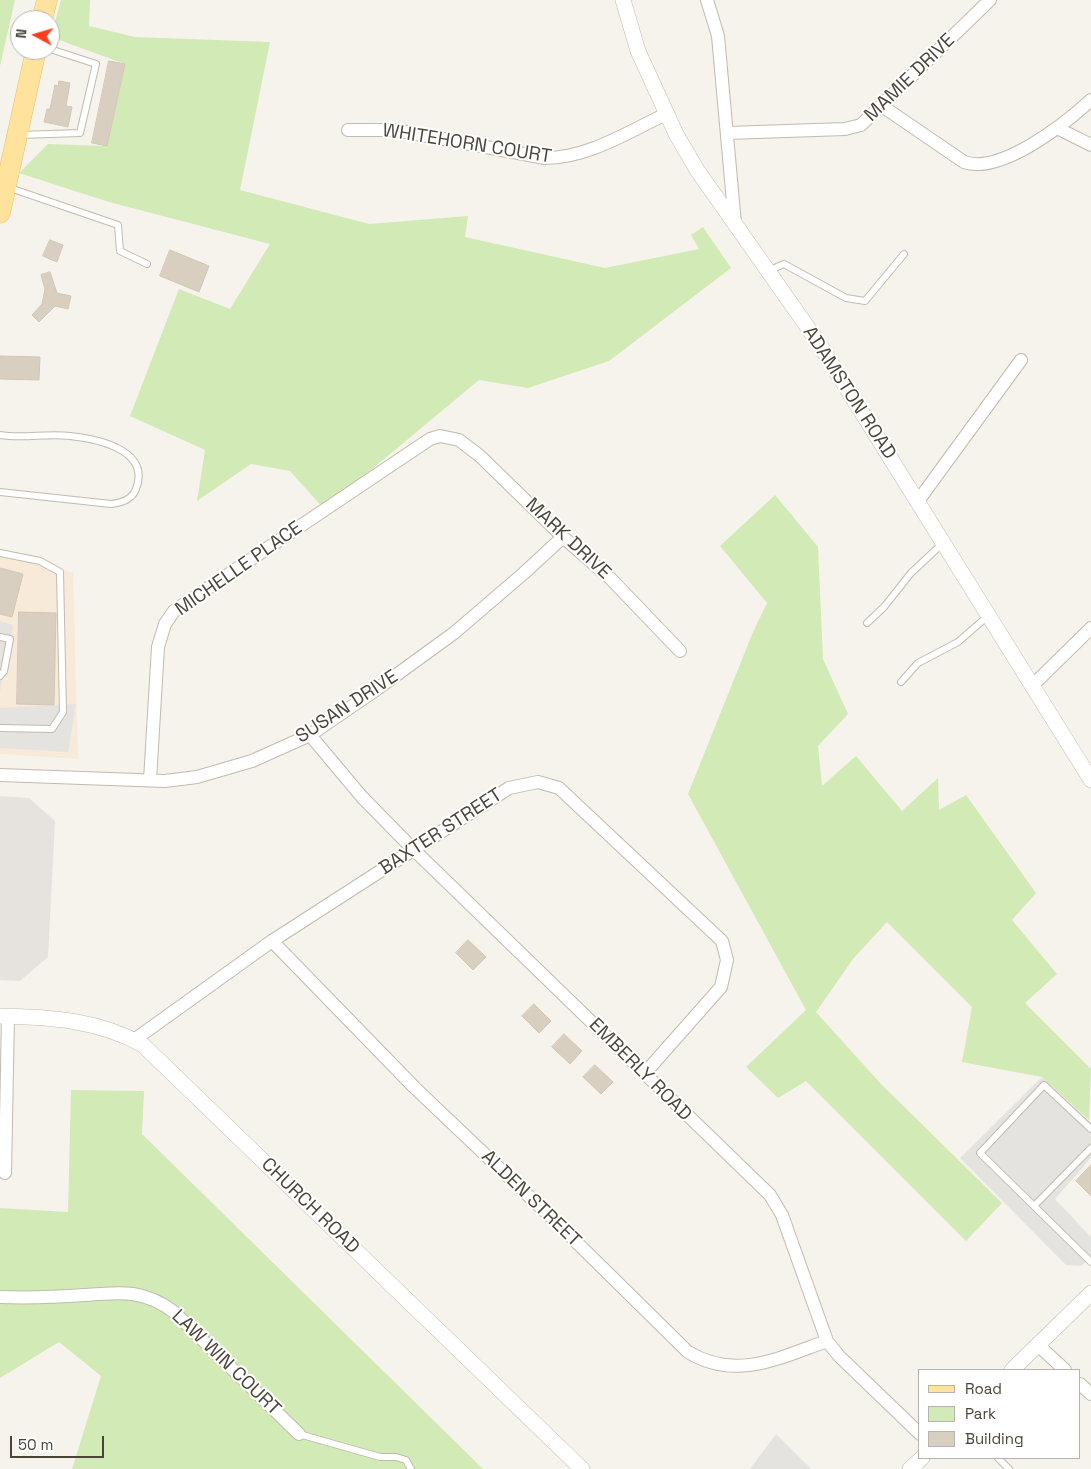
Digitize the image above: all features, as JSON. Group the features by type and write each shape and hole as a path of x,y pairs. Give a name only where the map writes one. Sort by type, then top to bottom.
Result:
{"main road":[{"path":"0,213 34,60"}],"street":[{"name":"ADAMSTON ROAD","path":"623,0 638,51 666,114 697,170 818,342 1033,684 1091,780"},
{"path":"707,0 718,36 735,224"},
{"name":"MAMIE DRIVE","path":"728,133 845,130 861,125 990,0"},
{"path":"882,106 964,162 973,165 1004,160 1068,121 1091,100"},
{"name":"WHITEHORN COURT","path":"348,130 395,130 545,158 566,158 588,151 666,114"},
{"path":"1057,128 1091,145"},
{"path":"918,501 1021,360"},
{"name":"MICHELLE PLACE","path":"150,780 158,647 164,624 174,611 430,439 440,436 448,438"},
{"name":"MARK DRIVE","path":"448,438 459,440 480,456 563,537 611,579 680,651"},
{"name":"SUSAN DRIVE","path":"0,775 165,781 197,777 252,761 310,735 454,633 563,537"},
{"path":"1033,684 1091,628"},
{"name":"EMBERLY ROAD","path":"310,735 362,797 414,850 770,1195 782,1215 827,1341 839,1356 918,1432"},
{"name":"BAXTER STREET","path":"134,1040 272,942 509,788 538,782 547,783 559,788 722,941 727,960 721,988 645,1074"},
{"name":"ALDEN STREET","path":"272,942 414,1087 556,1222 688,1352 714,1364 758,1366 827,1341"},
{"path":"4,1016 5,1173"},
{"name":"CHURCH ROAD","path":"4,1016 66,1020 89,1024 123,1034 143,1045 582,1469"},
{"name":"LAW WIN COURT","path":"0,1297 35,1298 130,1292 157,1301 174,1312 299,1434"},
{"path":"1013,1369 1091,1293"},
{"path":"1038,1345 1064,1369"},
{"path":"1081,1385 1091,1394"},
{"path":"910,1469 921,1459"}],"lane":[{"path":"17,135 80,133 96,64 60,53"},
{"path":"6,186 118,225 120,251 147,264"},
{"path":"768,271 784,264 846,298 865,301 904,254"},
{"path":"0,435 14,438 68,435 105,442 128,455 137,465 139,476 134,494 124,502 111,504 0,492"},
{"path":"867,623 884,607 911,573 944,542"},
{"path":"0,553 40,560 60,572 62,712 52,729 0,728"},
{"path":"901,682 918,663 958,642 989,614"},
{"path":"0,637 10,639 4,671 0,676"},
{"path":"1091,1129 1044,1086 980,1153 1091,1262"},
{"path":"1034,1206 1091,1148"},
{"path":"299,1434 380,1457 396,1457 406,1460 410,1469"},
{"path":"999,1459 1009,1469"}],"shaded area":[{"path":"0,549 73,573 78,759 0,754"},
{"path":"0,621 13,625 0,692"},
{"path":"76,704 68,752 0,748 0,708"},
{"path":"0,796 29,798 55,821 48,957 20,981 0,980"},
{"path":"1042,1077 1091,1123 1091,1158 1055,1199 1091,1237 1091,1258 1081,1266 1066,1265 960,1158"},
{"path":"776,1434 811,1469 750,1469"}],"green space":[{"path":"0,0 15,0 13,10 10,10 10,22 0,66"},
{"path":"61,0 90,0 89,26 135,37 270,42 240,190 369,224 468,216 465,237 605,268 699,249 691,235 703,227 731,268 609,361 528,388 479,380 324,509 290,471 251,464 197,501 205,450 130,416 179,289 230,309 270,244 109,202 19,173 48,144 107,146 125,64 60,40 60,10 58,10"},
{"path":"775,495 818,547 823,659 848,714 818,746 822,786 856,756 902,811 938,778 939,810 966,795 1036,893 1012,920 1057,974 1025,1003 1091,1069 1089,1120 1042,1077 962,1062 972,1007 887,922 853,959 816,1012 881,1084 1002,1203 966,1241 806,1081 778,1098 746,1067 806,1010 688,794 753,632 767,603 720,546"},
{"path":"71,1090 144,1091 142,1134 483,1469 72,1469 101,1376 59,1342 0,1378 0,1208 68,1212"}],"building":[{"path":"109,61 125,64 107,146 92,143"},
{"path":"59,81 70,83 66,106 72,107 68,127 44,122 47,109 50,109 55,85 58,86"},
{"path":"50,240 63,245 57,262 43,256"},
{"path":"170,250 209,266 199,292 160,276"},
{"path":"50,272 57,293 71,296 68,309 55,306 39,322 32,315 42,304 45,289 41,275"},
{"path":"0,356 40,357 39,380 0,379"},
{"path":"0,568 23,574 12,617 0,614"},
{"path":"19,612 56,613 54,705 17,704"},
{"path":"468,940 486,957 473,970 456,953"},
{"path":"534,1004 551,1021 539,1033 522,1016"},
{"path":"564,1034 582,1051 570,1064 552,1047"},
{"path":"595,1065 613,1082 601,1094 583,1077"},
{"path":"1091,1165 1091,1196 1076,1181"}]}
